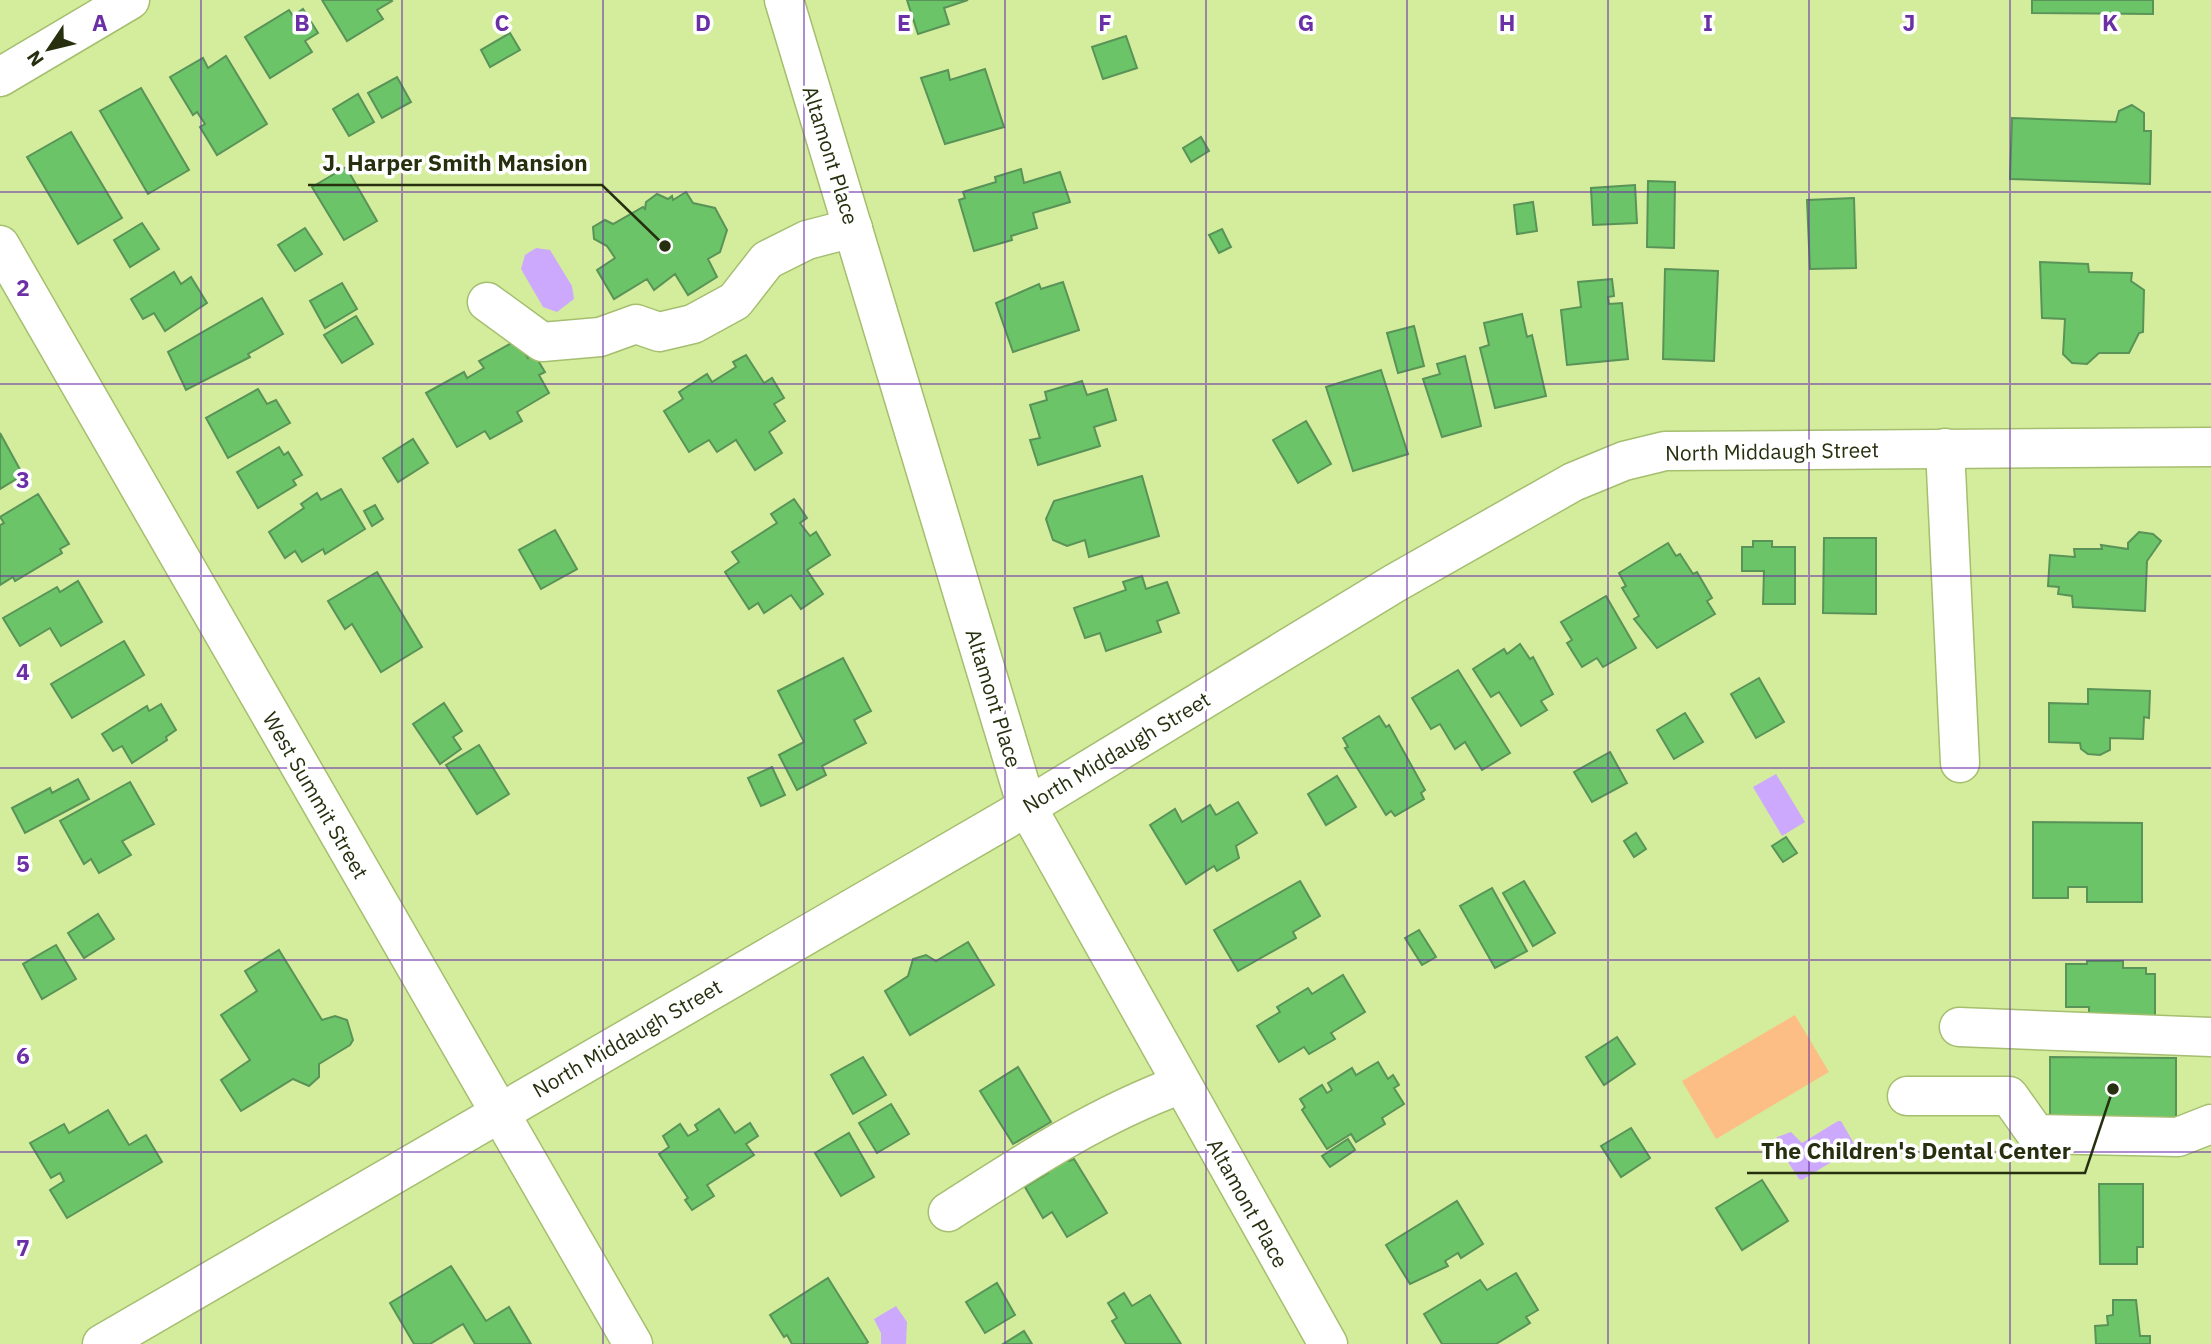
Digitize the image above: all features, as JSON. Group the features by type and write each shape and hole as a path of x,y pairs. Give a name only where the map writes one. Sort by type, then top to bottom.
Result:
{"street":[{"path":"0,76 75,15 130,0"},
{"name":"Altamont Place","path":"784,0 1027,807 1328,1344"},
{"path":"487,302 542,342 600,337 636,324 659,332 693,324 735,301 766,260 807,240 853,228"},
{"name":"West Summit Street","path":"0,245 633,1344"},
{"name":"North Middaugh Street","path":"102,1344 1027,807 1395,583 1573,482 1624,461 1665,451 2211,447"},
{"path":"1945,448 1960,763"},
{"path":"1959,1027 2211,1037"},
{"path":"948,1212 1053,1145 1133,1102 1182,1084"},
{"path":"1907,1096 2009,1096 2036,1134 2178,1137 2211,1124"}],"shaded area":[{"path":"536,248 550,250 572,286 574,299 557,312 543,307 521,269 525,255"},
{"path":"1776,774 1805,822 1782,836 1753,787"},
{"path":"1795,1015 1829,1072 1716,1139 1682,1081"},
{"path":"1841,1121 1856,1147 1802,1180 1799,1179 1775,1142 1777,1137 1791,1132 1802,1143"},
{"path":"896,1306 907,1322 906,1344 881,1344 881,1333 874,1319"}],"building":[{"path":"322,0 392,1 377,10 383,19 347,41"},
{"path":"907,0 968,0 944,8 949,24 918,34"},
{"path":"2032,0 2153,0 2153,14 2032,13"},
{"path":"303,9 318,33 305,41 312,52 270,78 245,37 289,10 293,16"},
{"path":"510,33 520,50 490,67 481,50"},
{"path":"1126,36 1137,68 1103,79 1092,47"},
{"path":"226,56 267,124 217,155 200,127 205,124 197,112 193,115 170,77 203,58 208,68"},
{"path":"985,69 1004,127 945,144 921,78 948,70 950,80"},
{"path":"397,77 411,102 382,118 368,93"},
{"path":"141,88 189,170 148,194 100,111"},
{"path":"358,94 374,122 349,136 333,109"},
{"path":"2132,105 2144,113 2144,131 2151,131 2150,184 2010,179 2012,118 2116,122 2119,111"},
{"path":"71,132 122,218 78,244 27,157"},
{"path":"1201,137 1209,151 1191,162 1183,148"},
{"path":"346,167 377,221 344,240 312,187"},
{"path":"1021,169 1024,183 1060,172 1070,202 1033,213 1037,228 1011,236 1012,240 974,251 959,200 965,198 963,192 996,182 995,177"},
{"path":"1648,181 1675,182 1674,248 1647,247"},
{"path":"1635,185 1637,223 1593,225 1591,188"},
{"path":"686,192 693,203 715,208 727,230 720,252 708,259 717,277 688,295 675,274 654,290 647,279 614,299 597,270 615,258 607,246 594,239 593,227 605,220 613,224 643,207 645,209 646,202 657,194 668,199 672,196 673,200"},
{"path":"1854,198 1856,268 1810,269 1807,200"},
{"path":"1533,202 1537,231 1517,234 1514,205"},
{"path":"142,223 159,249 130,267 114,240"},
{"path":"305,228 322,254 295,271 278,245"},
{"path":"1222,229 1231,247 1219,253 1209,235"},
{"path":"2040,262 2088,264 2089,272 2132,273 2131,281 2144,290 2143,332 2139,333 2129,353 2099,353 2087,364 2072,363 2063,354 2065,319 2042,318"},
{"path":"1665,269 1718,271 1714,361 1663,359"},
{"path":"174,272 181,284 191,277 207,303 165,331 154,313 143,319 131,299"},
{"path":"1612,279 1614,296 1608,297 1609,304 1622,303 1628,359 1567,365 1561,310 1581,307 1578,282"},
{"path":"1063,282 1079,330 1013,352 996,303 1039,284 1041,289"},
{"path":"342,283 357,309 325,328 310,301"},
{"path":"262,298 283,334 248,354 250,357 186,390 168,352"},
{"path":"1522,314 1527,337 1532,335 1546,396 1495,408 1480,348 1489,345 1484,323"},
{"path":"356,316 373,344 342,363 324,335"},
{"path":"1414,326 1424,366 1398,373 1387,333"},
{"path":"517,340 528,358 534,354 545,372 539,375 549,393 517,412 522,421 490,439 485,431 457,447 426,393 464,372 467,378 484,368 479,361"},
{"path":"746,355 764,383 772,378 784,398 774,404 785,421 769,432 782,453 755,470 736,440 717,452 709,440 689,452 664,411 683,399 679,392 707,374 712,382 736,367 733,362"},
{"path":"1465,356 1481,426 1442,437 1423,379 1440,374 1437,364"},
{"path":"1381,370 1408,454 1353,471 1326,387"},
{"path":"1082,381 1087,395 1107,389 1116,420 1094,427 1100,446 1038,465 1030,440 1040,438 1030,405 1047,400 1045,392"},
{"path":"258,389 267,404 276,400 290,423 228,458 206,418"},
{"path":"1306,421 1331,464 1298,483 1273,440"},
{"path":"0,433 23,475 0,489"},
{"path":"413,439 428,463 398,482 383,458"},
{"path":"279,447 284,455 288,452 302,475 293,480 296,485 258,508 237,472"},
{"path":"1142,476 1159,536 1089,557 1085,540 1067,546 1053,540 1046,519 1054,501"},
{"path":"341,489 365,529 325,554 323,549 302,562 295,551 285,558 269,532 304,508 301,504 317,493 321,500"},
{"path":"38,494 69,544 60,549 62,553 15,581 13,577 0,585 0,525 4,523 0,517"},
{"path":"794,499 807,518 800,523 810,536 816,532 830,555 807,570 823,594 801,609 791,595 764,613 758,603 749,609 725,572 739,562 732,552 777,523 771,514"},
{"path":"375,505 383,519 372,526 364,511"},
{"path":"555,530 577,569 541,589 519,550"},
{"path":"2139,532 2153,534 2161,541 2147,561 2145,611 2073,607 2072,596 2058,594 2059,587 2048,586 2050,555 2075,557 2074,549 2102,549 2101,545 2128,549 2128,543"},
{"path":"1824,538 1876,538 1876,614 1823,613"},
{"path":"1753,541 1772,541 1772,547 1795,547 1795,604 1763,604 1764,571 1742,571 1742,547 1753,547"},
{"path":"1668,543 1676,556 1680,554 1693,574 1697,572 1712,598 1707,601 1715,614 1657,648 1634,619 1639,616 1622,588 1626,586 1619,573"},
{"path":"377,572 422,647 381,672 352,624 345,629 328,601"},
{"path":"1142,576 1146,589 1167,582 1179,613 1157,621 1161,632 1106,651 1100,633 1085,638 1074,608 1126,590 1123,582"},
{"path":"78,581 102,622 61,646 50,628 20,646 3,618 57,587 60,592"},
{"path":"1606,596 1636,648 1603,667 1597,658 1582,667 1567,643 1572,640 1561,622"},
{"path":"124,641 144,675 72,718 51,684"},
{"path":"1520,644 1530,659 1533,657 1553,694 1541,701 1547,710 1521,726 1499,692 1491,697 1473,669 1504,649 1507,654"},
{"path":"843,658 871,711 854,720 866,743 822,766 826,775 797,790 779,755 804,742 778,691"},
{"path":"1458,670 1510,753 1482,770 1465,742 1455,749 1440,724 1431,729 1412,698"},
{"path":"1759,678 1784,722 1756,738 1731,694"},
{"path":"2088,689 2150,691 2149,718 2144,717 2143,739 2110,738 2110,750 2100,755 2088,754 2081,749 2080,743 2049,742 2049,703 2088,704"},
{"path":"444,703 462,731 453,737 461,749 440,764 413,724"},
{"path":"161,704 176,730 166,737 167,740 132,763 122,746 113,751 102,734 147,706 149,711"},
{"path":"1685,713 1703,742 1674,759 1657,730"},
{"path":"1379,716 1386,727 1389,725 1425,790 1421,793 1424,799 1395,816 1391,811 1386,815 1345,748 1348,747 1343,738"},
{"path":"479,745 509,794 477,814 446,765"},
{"path":"1610,752 1627,783 1592,802 1574,772"},
{"path":"772,767 785,795 761,806 748,778"},
{"path":"1337,776 1356,807 1326,825 1308,794"},
{"path":"78,779 89,799 25,833 12,808 50,788 52,793"},
{"path":"130,782 154,824 122,841 131,855 99,873 91,859 84,864 60,821"},
{"path":"1238,802 1257,833 1236,846 1239,858 1217,871 1214,866 1186,884 1150,825 1175,809 1182,822 1210,805 1216,815"},
{"path":"2033,822 2142,823 2142,902 2087,902 2087,887 2068,887 2068,898 2033,898"},
{"path":"1636,833 1646,849 1634,857 1624,841"},
{"path":"1786,837 1797,853 1783,862 1772,846"},
{"path":"1300,881 1320,916 1293,932 1296,938 1238,971 1214,930"},
{"path":"1524,881 1555,933 1533,946 1503,893"},
{"path":"1492,888 1527,951 1495,968 1460,906"},
{"path":"98,914 114,939 84,958 68,933"},
{"path":"1419,930 1436,957 1422,965 1405,938"},
{"path":"968,942 994,985 910,1035 885,991 908,976 913,959 926,955 936,961"},
{"path":"56,945 76,979 42,999 23,964"},
{"path":"279,950 322,1020 335,1016 347,1020 353,1040 350,1045 319,1064 319,1077 309,1086 293,1079 241,1111 221,1080 250,1060 221,1015 257,991 245,971"},
{"path":"2087,961 2123,961 2123,968 2146,968 2146,974 2155,974 2155,1018 2089,1022 2089,1007 2066,1007 2066,964 2087,964"},
{"path":"1343,975 1365,1012 1331,1033 1335,1039 1309,1054 1304,1047 1279,1062 1257,1026 1280,1012 1277,1007 1308,988 1312,994"},
{"path":"1617,1037 1635,1064 1604,1085 1586,1057"},
{"path":"863,1057 886,1095 853,1114 831,1075"},
{"path":"2050,1057 2176,1058 2176,1121 2050,1121"},
{"path":"1378,1062 1388,1079 1393,1075 1399,1085 1394,1088 1404,1104 1382,1118 1385,1124 1356,1142 1351,1134 1327,1149 1302,1110 1305,1107 1300,1099 1322,1085 1327,1093 1332,1090 1328,1083 1352,1068 1356,1075"},
{"path":"1018,1067 1051,1122 1013,1144 980,1091"},
{"path":"891,1104 909,1134 877,1153 859,1123"},
{"path":"719,1109 735,1133 750,1123 758,1136 746,1144 754,1155 707,1185 714,1196 692,1210 685,1200 688,1198 659,1154 669,1147 663,1136 680,1124 688,1136 698,1130 695,1125"},
{"path":"108,1110 129,1145 146,1135 162,1162 67,1218 50,1190 64,1181 60,1173 51,1178 30,1143 64,1124 69,1133"},
{"path":"1631,1128 1650,1158 1621,1177 1601,1146"},
{"path":"849,1133 874,1177 841,1196 815,1153"},
{"path":"1348,1139 1355,1150 1330,1167 1322,1156"},
{"path":"1064,1152 1069,1161 1074,1159 1107,1213 1067,1237 1052,1212 1043,1218 1025,1187 1048,1173 1043,1165"},
{"path":"1762,1180 1788,1221 1742,1250 1716,1208"},
{"path":"2099,1184 2143,1184 2143,1247 2137,1247 2137,1264 2100,1264"},
{"path":"1457,1201 1483,1244 1461,1258 1458,1253 1445,1261 1448,1266 1410,1284 1386,1245"},
{"path":"451,1266 486,1321 509,1307 531,1344 475,1344 463,1324 430,1344 414,1344 390,1303"},
{"path":"1516,1273 1538,1310 1526,1317 1530,1323 1496,1344 1442,1344 1424,1314 1480,1280 1487,1290"},
{"path":"828,1278 868,1342 866,1344 792,1344 787,1335 784,1337 770,1315"},
{"path":"997,1283 1015,1315 985,1333 966,1302"},
{"path":"1124,1293 1132,1306 1150,1295 1181,1344 1126,1344 1112,1321 1117,1318 1108,1303"},
{"path":"2113,1300 2136,1300 2140,1336 2150,1336 2150,1344 2096,1344 2095,1326 2108,1325 2107,1316 2113,1315"},
{"path":"1024,1331 1032,1344 1003,1344"}],"place":[{"name":"J. Harper Smith Mansion","path":"665,246"},
{"name":"The Children's Dental Center","path":"2113,1089"}]}
